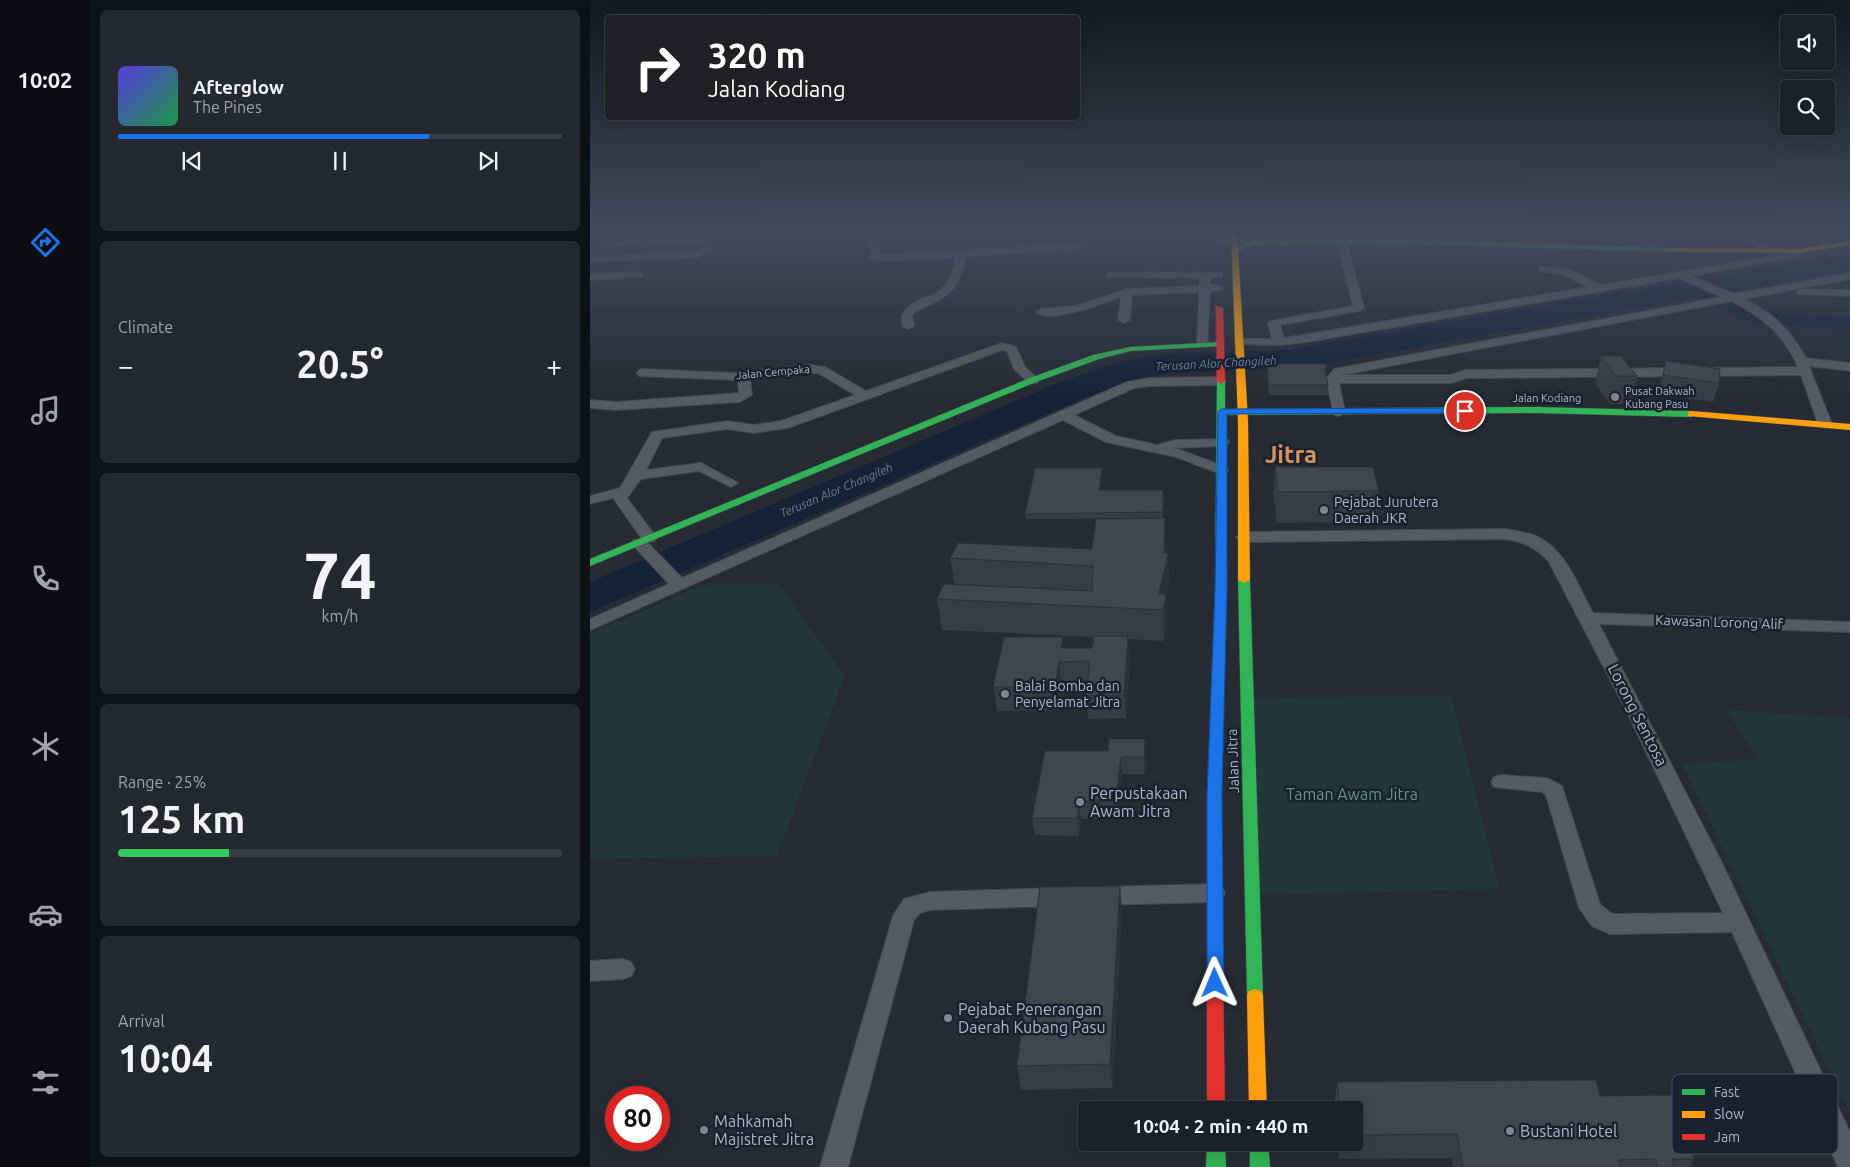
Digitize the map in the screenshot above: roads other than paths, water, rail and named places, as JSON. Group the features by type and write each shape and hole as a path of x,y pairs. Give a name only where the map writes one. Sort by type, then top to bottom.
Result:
{"main road":[{"name":"Jalan Jitra","path":"1216,1101 1214,894 1244,537 1248,439 1243,416 1237,285"},
{"name":"Jalan Jitra","path":"1218,288 1222,416 1221,581 1231,680 1257,1101"},
{"path":"590,563 645,544 1033,380 1111,353 1151,347 1220,345"},
{"path":"1241,375 1257,398 1277,406 1322,412"},
{"name":"Jalan Kodiang","path":"1243,416 1322,412 1654,412 1750,416 1850,427"},
{"path":"1222,416 1243,416"},
{"name":"Jalan Kodiang","path":"1243,416 1349,421 1645,420 1750,426 1850,436"},
{"path":"1331,423 1349,421"},
{"path":"1216,1151 1216,1167"},
{"path":"1259,1151 1260,1167"}],"street":[{"path":"908,326 908,315 911,310 948,293 953,285"},
{"path":"1279,342 1274,323 1359,308 1352,285"},
{"path":"1594,285 1599,288"},
{"path":"1239,344 1279,342 1617,285"},
{"path":"1703,285 1724,297 1754,309 1777,325 1803,366 1825,424"},
{"path":"1332,379 1338,372 1364,365 1724,297 1799,285"},
{"path":"1203,344 1204,288"},
{"path":"1041,312 1078,309 1127,292 1218,288"},
{"path":"1763,291 1850,293"},
{"path":"1124,320 1127,292"},
{"path":"676,582 645,544 620,498 636,476 654,437 662,433 727,426 768,428 783,425 1002,346 1012,349 1020,369 1033,380"},
{"path":"1332,379 1451,378 1466,374 1803,366 1850,367"},
{"name":"Jalan Cempaka","path":"643,373 743,376 813,368 821,370 866,396"},
{"path":"590,404 617,406 738,398 746,395 743,376"},
{"path":"590,625 676,582 1140,382 1221,377"},
{"path":"1332,379 1338,412"},
{"path":"1063,415 1111,439 1178,453 1221,470"},
{"path":"1157,448 1175,444 1222,442"},
{"path":"636,476 672,469 701,467 731,483"},
{"path":"590,500 624,491"},
{"name":"Lorong Sentosa","path":"1244,537 1485,533 1519,537 1540,546 1556,560 1690,815 1809,1074"},
{"name":"Kawasan Lorong Alif","path":"1588,618 1850,627"},
{"path":"1502,782 1547,786 1555,791 1590,908 1600,919 1610,924 1739,922"},
{"path":"834,1167 904,916 912,906 930,901 1214,894"},
{"path":"590,971 623,969"},
{"name":"Lorong Sentosa","path":"1838,1137 1850,1163"}],"water":[{"name":"Terusan Alor Changileh","path":"1661,285 1763,285 1300,368 1171,373 1137,379 1086,397 590,612 590,582 1058,383 1116,363 1162,354 1286,350"}],"waterway":[{"path":"1690,289 1726,305"},
{"path":"1726,305 1740,313 1757,316"},
{"path":"1769,317 1850,323"}],"place":[{"name":"Pusat Dakwah Kubang Pasu","path":"1615,397"},
{"name":"Pejabat Jurutera Daerah JKR","path":"1324,510"},
{"name":"Balai Bomba dan Penyelamat Jitra","path":"1005,694"},
{"name":"Perpustakaan Awam Jitra","path":"1080,802"},
{"name":"Pejabat Penerangan Daerah Kubang Pasu","path":"948,1018"},
{"name":"Mahkamah Majistret Jitra","path":"704,1130"},
{"name":"Bustani Hotel","path":"1510,1131"}],"district":[{"name":"Jitra","path":"1291,454"}],"park label":[{"name":"Taman Awam Jitra","path":"1352,794"}]}
